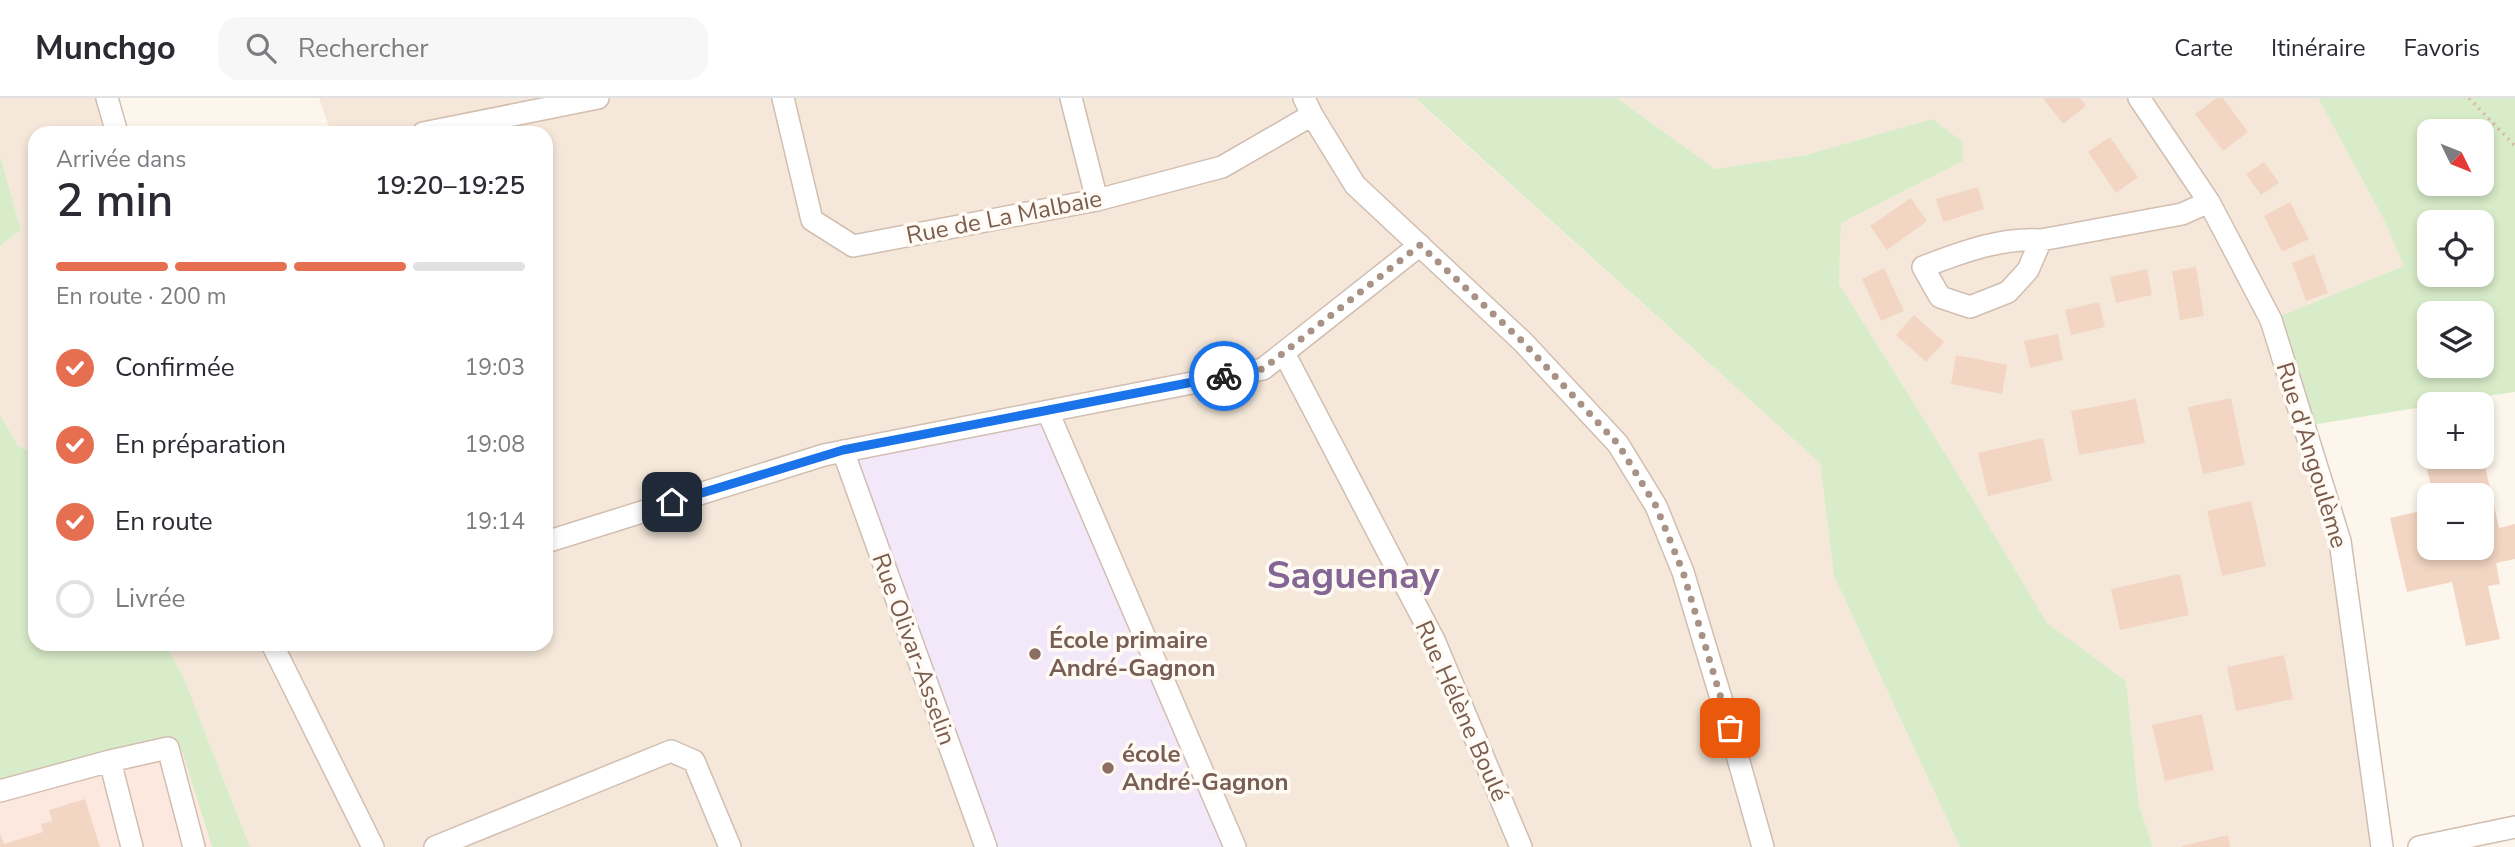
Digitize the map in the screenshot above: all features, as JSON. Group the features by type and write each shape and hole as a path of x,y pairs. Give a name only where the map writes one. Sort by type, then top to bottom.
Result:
{"street":[{"path":"107,98 115,126"},
{"path":"457,126 598,98"},
{"name":"Rue de La Malbaie","path":"783,98 812,220 853,246 1097,200 1222,167 1308,107"},
{"path":"1071,98 1097,200"},
{"name":"Rue d'Angoulème","path":"2139,98 2209,202 2271,320 2340,541 2382,847"},
{"path":"1308,107 1355,185 1523,342 1618,444 1656,506 1683,572 1763,847"},
{"path":"2040,240 2028,270 2008,292 1970,307 1940,297 1923,267 1969,249 2030,239 2040,240 2182,214 2209,202"},
{"path":"553,540 843,450 1263,369 1420,245"},
{"name":"Rue Hélène Boulé","path":"1284,354 1434,640 1521,847"},
{"path":"1048,412 1235,847"},
{"name":"Rue Olivar-Asselin","path":"843,450 986,847"},
{"path":"275,651 373,847"},
{"path":"0,791 168,748 194,847"},
{"path":"435,847 671,751 694,761 730,847"},
{"path":"110,761 132,847"},
{"path":"2419,847 2515,827"}],"path":[{"path":"2469,98 2515,146"}],"shaded area":[{"path":"0,98 107,98 115,126 28,126 28,450 18,446 0,414 0,246 21,230 0,155"},
{"path":"319,98 1417,98 1418,102 1820,463 1834,576 1960,847 250,847 183,676 169,651 553,651 553,126 329,126"},
{"path":"1617,98 2318,98 2383,218 2405,266 2271,320 2340,541 2382,847 2153,847 2139,805 2126,681 2047,623 1839,284 1841,223 1963,161 1806,155 1715,169"},
{"name":"École primaire André-Gagnon","path":"1048,411 1237,847 991,847 842,460"},
{"path":"182,751 212,847 0,847 0,793 89,768"}],"green space":[{"path":"1417,98 1617,98 1715,169 1806,155 1932,119 1963,142 1963,161 1841,223 1839,284 2047,623 2126,681 2139,805 2153,847 1960,847 1834,576 1820,463"},
{"path":"2318,98 2515,98 2515,392 2494,395 2494,392 2417,392 2417,408 2305,426 2271,320 2404,266 2383,218"},
{"path":"0,155 21,230 0,246"},
{"path":"0,414 18,446 28,450 28,651 169,651 183,676 250,847 212,847 182,751 89,768 0,793"}],"building":[{"path":"2043,98 2080,98 2086,106 2063,124"},
{"path":"2217,98 2223,98 2248,132 2223,151 2195,114"},
{"path":"2110,137 2138,177 2116,193 2088,152"},
{"path":"2264,162 2279,183 2261,195 2246,174"},
{"path":"1978,187 1984,209 1943,222 1936,199"},
{"path":"1911,198 1927,221 1887,250 1870,226"},
{"path":"2290,202 2309,239 2282,252 2264,216"},
{"path":"2314,254 2328,293 2306,301 2292,263"},
{"path":"2196,267 2204,316 2180,320 2172,271"},
{"path":"1884,268 1904,311 1881,321 1862,279"},
{"path":"2147,269 2152,295 2116,303 2110,277"},
{"path":"2099,302 2105,327 2071,335 2065,310"},
{"path":"1914,315 1944,342 1926,362 1896,335"},
{"path":"2058,334 2063,360 2030,368 2024,341"},
{"path":"1956,355 2007,365 2002,394 1951,384"},
{"path":"2231,398 2245,465 2203,474 2188,407"},
{"path":"2136,399 2145,443 2079,455 2071,411"},
{"path":"2043,438 2052,481 1988,496 1978,453"},
{"path":"2427,469 2486,469 2489,483 2430,483"},
{"path":"2251,501 2266,566 2222,576 2207,511"},
{"path":"2494,506 2499,528 2515,524 2515,559 2496,563 2500,584 2488,586 2500,639 2466,646 2452,582 2407,592 2390,518 2417,512 2417,560 2494,560"},
{"path":"2180,574 2189,615 2120,630 2111,589"},
{"path":"2284,655 2293,699 2236,711 2227,667"},
{"path":"2202,714 2214,770 2165,781 2152,725"},
{"path":"85,799 100,847 0,847 0,833 4,844 43,832 41,824 52,821 49,810"},
{"path":"2228,835 2230,847 2182,847 2182,846"}],"way so far":[{"path":"1224,376 1263,369 1420,245 1523,342 1618,444 1656,506 1683,572 1730,728"}],"place":[{"name":"École primaire André-Gagnon","path":"1035,654"},
{"name":"école André-Gagnon","path":"1108,768"}],"district":[{"name":"Saguenay","path":"1353,575"}],"route":[{"path":"672,502 843,450 1224,376"}]}
